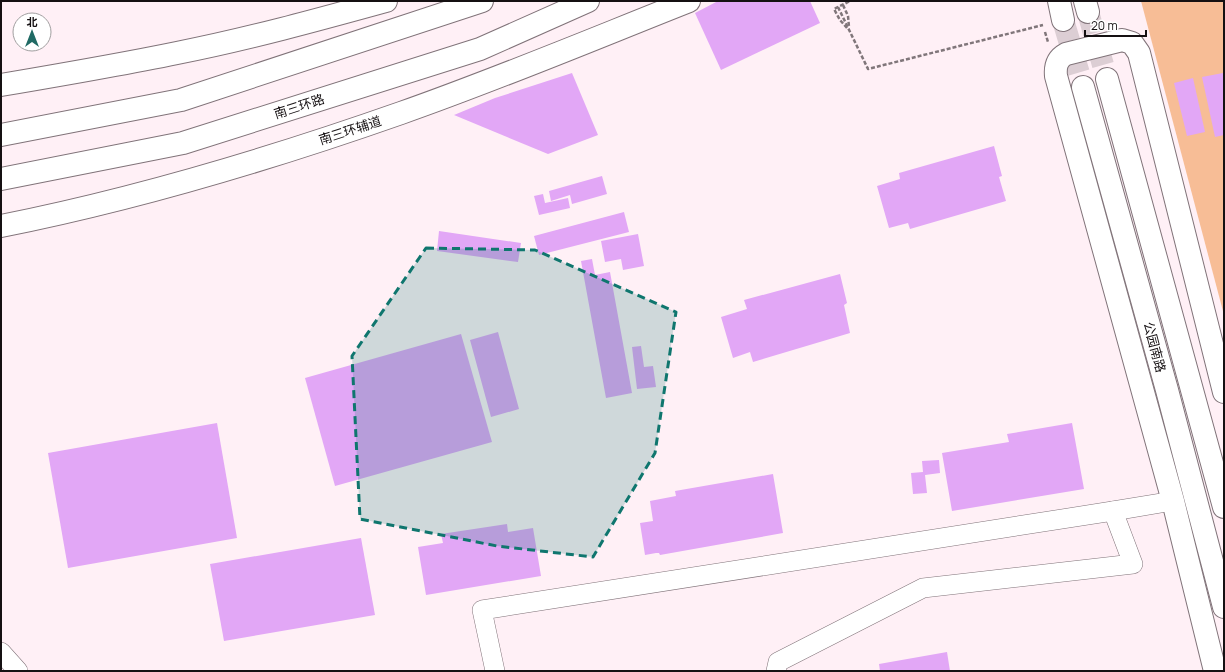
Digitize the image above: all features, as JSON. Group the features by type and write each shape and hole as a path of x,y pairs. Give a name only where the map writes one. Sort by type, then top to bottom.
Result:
{"main road":[{"path":"1,85 185,52 260,35 386,1"},
{"path":"1,135 181,100 482,1"},
{"name":"南三环路","path":"1,179 183,143 480,49 588,1"},
{"name":"南三环辅道","path":"1,226 57,215 140,194 232,168 319,140 400,113 456,92 689,1"},
{"path":"1215,671 1173,501 1056,76 1057,62 1060,57 1066,54 1122,40 1132,43 1136,48 1140,58 1224,392"},
{"name":"公园南路","path":"1107,79 1224,507"},
{"name":"公园南路","path":"1083,87 1167,390 1224,607"}],"street":[{"path":"495,671 482,610 1113,512 1173,501"},
{"path":"776,671 778,662 923,588 1133,564 1113,512"},
{"path":"1,652 18,671"}],"path":[{"path":"850,1 834,9 840,20 850,30"},
{"path":"843,5 848,16 850,30"},
{"path":"838,7 868,69 1043,25 1056,76"}],"highlighted area":[{"path":"426,248 535,250 676,312 655,453 593,557 497,546 360,519 352,356"}],"shaded area":[{"path":"1141,1 1224,1 1224,315"}],"building":[{"path":"718,1 810,1 820,23 721,70 695,13"},
{"path":"572,73 598,135 548,154 454,115 495,98"},
{"path":"1223,73 1224,135 1215,137 1202,77"},
{"path":"1193,78 1205,132 1187,136 1174,83"},
{"path":"994,146 1002,176 999,177 1006,201 910,229 908,223 889,228 877,186 900,179 899,173"},
{"path":"602,176 607,194 572,204 570,195 551,201 549,191"},
{"path":"543,194 545,203 568,198 570,208 539,215 534,196"},
{"path":"624,212 629,232 539,255 534,236"},
{"path":"439,231 521,243 518,262 437,251"},
{"path":"638,234 644,266 623,270 621,259 605,262 601,241"},
{"path":"592,259 595,275 610,272 632,393 606,398 581,261"},
{"path":"840,274 847,303 844,305 850,333 753,362 750,352 733,358 721,317 747,309 744,300"},
{"path":"498,332 519,409 491,417 470,340"},
{"path":"461,334 492,442 335,486 305,378"},
{"path":"641,346 644,367 653,366 656,387 637,389 632,347"},
{"path":"217,423 237,538 68,568 48,453"},
{"path":"1072,423 1084,489 952,511 942,453 1009,442 1007,434"},
{"path":"939,460 940,473 925,475 927,493 913,494 911,473 923,472 922,461"},
{"path":"773,474 783,533 660,555 659,553 656,553 645,555 640,523 653,521 650,501 676,496 675,491"},
{"path":"507,524 508,532 533,528 541,576 426,595 418,547 443,543 441,534"},
{"path":"361,538 375,615 224,641 210,564"},
{"path":"947,652 950,671 880,671 879,664"}],"tunnel":[{"path":"1088,12 1107,79"},
{"path":"1063,20 1083,87"}]}
